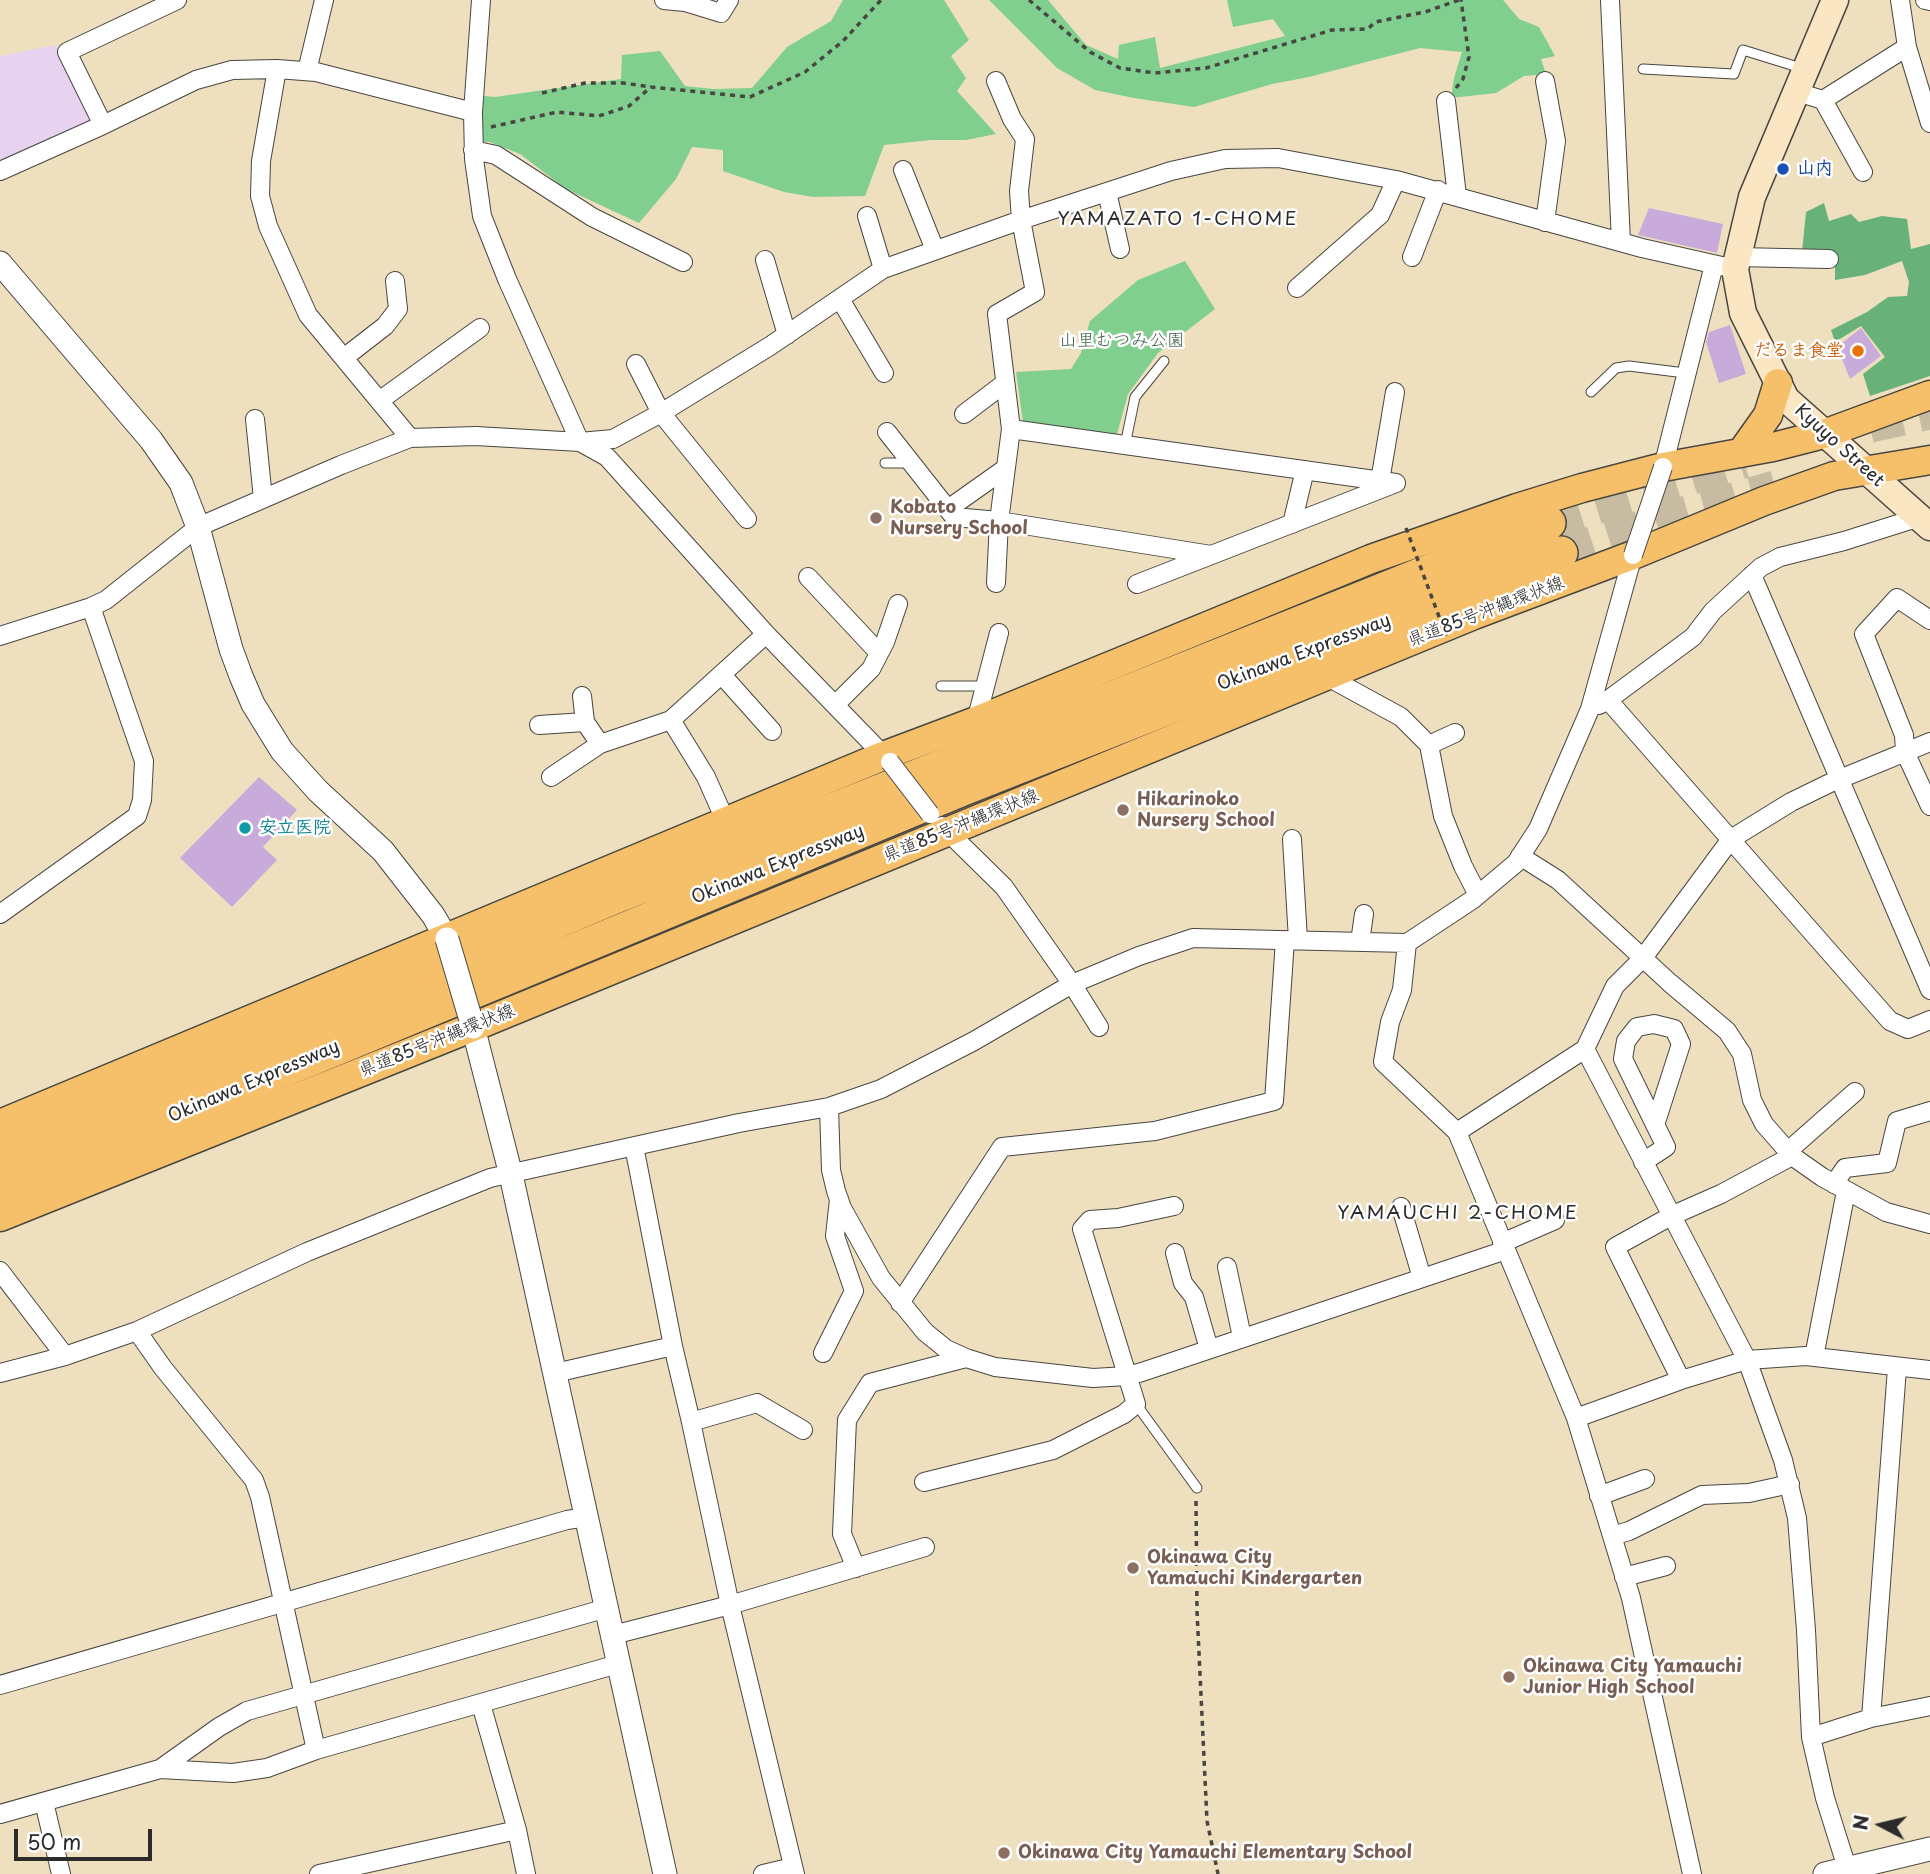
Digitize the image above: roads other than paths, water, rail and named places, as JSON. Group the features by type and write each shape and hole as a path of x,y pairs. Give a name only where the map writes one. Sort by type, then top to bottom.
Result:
{"highway":[{"name":"Okinawa Expressway","path":"0,1156 615,897 1549,523"},
{"name":"Okinawa Expressway","path":"0,1188 937,800 1186,699 1561,553"}],"main road":[{"name":"Kyuyo Street","path":"1835,0 1752,197 1729,264 1743,313 1786,399 1925,522"},
{"path":"1741,453 1768,415 1778,383"},
{"path":"0,1124 726,822 887,759 1371,559 1517,508 1663,467 1824,434 1930,395"},
{"name":"県道85号沖縄環状線","path":"0,1217 473,1027 939,823 1326,676 1799,488 1864,470 1930,460"}],"street":[{"path":"103,125 67,52 177,0"},
{"path":"307,71 324,0"},
{"path":"481,0 473,150 482,216 507,279 580,442 607,457 766,634 887,759 939,823 1003,887 1099,1027"},
{"path":"664,0 685,2 721,13 729,0"},
{"path":"1610,0 1621,242"},
{"path":"1900,0 1907,47 1930,123"},
{"path":"1925,0 1930,1"},
{"path":"1823,100 1907,47"},
{"path":"277,69 261,162 260,196 268,226 309,315 410,438"},
{"path":"0,171 196,80 232,70 307,71 473,112"},
{"path":"996,81 1012,119 1025,139 1019,191 1021,220 1035,292 997,314 1011,429 999,521 996,583"},
{"path":"1545,81 1556,141 1545,222"},
{"path":"1802,81 1823,100 1863,172"},
{"path":"1446,101 1457,196"},
{"path":"473,150 496,155 592,217 683,262"},
{"path":"0,636 106,600 198,527 410,438 475,436 580,442 613,439 662,413 787,335 883,270 1021,220 1171,171 1225,159 1278,159 1396,180 1621,242 1729,264 1829,259"},
{"path":"904,170 935,250"},
{"path":"1297,288 1380,215 1396,180"},
{"path":"1412,257 1438,190"},
{"path":"1107,192 1120,249"},
{"path":"867,216 883,270"},
{"path":"765,260 787,335"},
{"path":"0,263 169,464 187,496 198,527 231,649 253,704 268,729 299,772 383,851 433,915 447,939 511,1175 665,1874"},
{"path":"0,1373 65,1356 137,1331 307,1252 490,1178 739,1123 829,1107 881,1089 933,1063 1072,984 1139,956 1193,938 1407,943 1478,895 1516,863 1538,829 1590,709 1633,555 1663,467 1685,373 1729,264"},
{"path":"345,357 385,326 398,309 395,281"},
{"path":"839,299 884,373"},
{"path":"379,401 480,327"},
{"path":"636,364 662,413 747,519"},
{"path":"964,414 1005,383"},
{"path":"1380,481 1395,392"},
{"path":"255,419 263,499"},
{"path":"1011,429 1396,483 1137,584"},
{"path":"887,432 954,517 999,521 1211,555"},
{"path":"948,509 1006,468"},
{"path":"1292,524 1305,470"},
{"path":"1590,709 1608,700 1693,637 1713,611 1752,575 1780,557 1925,522"},
{"path":"1752,575 1930,990"},
{"path":"807,577 879,653"},
{"path":"1930,620 1897,598 1864,634 1904,736 1905,752 1930,806"},
{"path":"835,705 870,669 898,604"},
{"path":"0,914 137,816 140,808 144,761 91,607"},
{"path":"976,721 999,633"},
{"path":"551,778 600,744 671,720 766,634"},
{"path":"722,675 772,731"},
{"path":"1326,676 1401,717 1429,745 1443,816 1478,895"},
{"path":"582,696 585,722 600,744"},
{"path":"1608,700 1890,1021 1908,1029 1930,1020"},
{"path":"671,720 706,777 726,822"},
{"path":"539,725 585,722"},
{"path":"1429,745 1455,733"},
{"path":"1457,1132 1585,1049 1615,986 1643,958 1731,839 1791,802 1838,779 1930,742"},
{"path":"900,1303 1002,1147 1156,1131 1274,1101 1292,940 1292,839"},
{"path":"1520,856 1558,880 1727,1031 1742,1054 1752,1100 1764,1124 1790,1153 1840,1187 1886,1212 1930,1224"},
{"path":"1360,942 1364,914"},
{"path":"1407,943 1402,990 1391,1022 1383,1062 1457,1132 1576,1418 1624,1577 1692,1874"},
{"path":"1643,1161 1665,1147 1623,1059 1626,1041 1637,1027 1654,1024 1674,1029 1681,1044 1655,1125"},
{"path":"1585,1049 1747,1360 1765,1406 1790,1485 1797,1518 1811,1737 1825,1798 1847,1868"},
{"path":"1681,1380 1615,1247 1671,1216 1721,1194 1790,1153 1855,1092"},
{"path":"829,1107 831,1171 839,1199 881,1278 925,1332 946,1349 966,1359 995,1367 1059,1376 1127,1376 1422,1278 1504,1247 1555,1220"},
{"path":"1814,1357 1845,1168 1887,1163 1897,1121 1930,1111"},
{"path":"634,1146 673,1346 730,1605 794,1871 763,1874"},
{"path":"823,1353 854,1292 835,1236 839,1199"},
{"path":"924,1482 1053,1450 1124,1414 1136,1404 1082,1229 1090,1220 1118,1218 1174,1206"},
{"path":"1401,1207 1422,1278"},
{"path":"1175,1253 1183,1283 1194,1297 1209,1349"},
{"path":"1227,1267 1242,1337"},
{"path":"0,1270 65,1356"},
{"path":"137,1331 163,1368 254,1480 316,1750"},
{"path":"555,1373 673,1346"},
{"path":"1576,1418 1681,1380 1747,1360 1814,1357 1930,1370"},
{"path":"856,1568 842,1534 847,1420 870,1383 966,1359"},
{"path":"1871,1718 1897,1368"},
{"path":"691,1422 757,1403 803,1430"},
{"path":"1599,1496 1645,1479"},
{"path":"1612,1536 1629,1531 1702,1495 1749,1493 1790,1485"},
{"path":"0,1685 567,1520 587,1517"},
{"path":"612,1635 730,1605 925,1547"},
{"path":"1624,1577 1666,1566"},
{"path":"0,1814 160,1769 247,1711 607,1608"},
{"path":"160,1769 233,1773 267,1768 316,1750 618,1664"},
{"path":"481,1704 517,1830 526,1874"},
{"path":"1811,1737 1871,1718 1930,1706"},
{"path":"44,1802 61,1874"},
{"path":"319,1874 517,1830"},
{"path":"1825,1874 1930,1849"}],"lane":[{"path":"1643,69 1734,74 1743,50 1802,81"},
{"path":"1125,445 1135,397 1164,361"},
{"path":"1591,392 1616,368 1629,366 1685,373"},
{"path":"885,463 911,463"},
{"path":"941,686 985,686"},
{"path":"1136,1404 1197,1488"}],"tunnel":[{"path":"1870,426 1930,413"},
{"path":"1549,523 1744,462"},
{"path":"1561,553 1676,515 1775,487"}],"place":[{"name":"山内","path":"1783,169"},
{"name":"だるま食堂","path":"1858,351"},
{"name":"Kobato Nursery School","path":"876,518"},
{"name":"Hikarinoko Nursery School","path":"1123,810"},
{"name":"安立医院","path":"245,828"},
{"name":"Okinawa City Yamauchi Kindergarten","path":"1133,1568"},
{"name":"Okinawa City Yamauchi Junior High School","path":"1509,1677"},
{"name":"Okinawa City Yamauchi Elementary School","path":"1004,1853"}],"district":[{"name":"YAMAZATO 1-CHOME","path":"1178,220"},
{"name":"YAMAUCHI 2-CHOME","path":"1458,1214"}],"park label":[{"name":"山里むつみ公園","path":"1122,341"}]}
